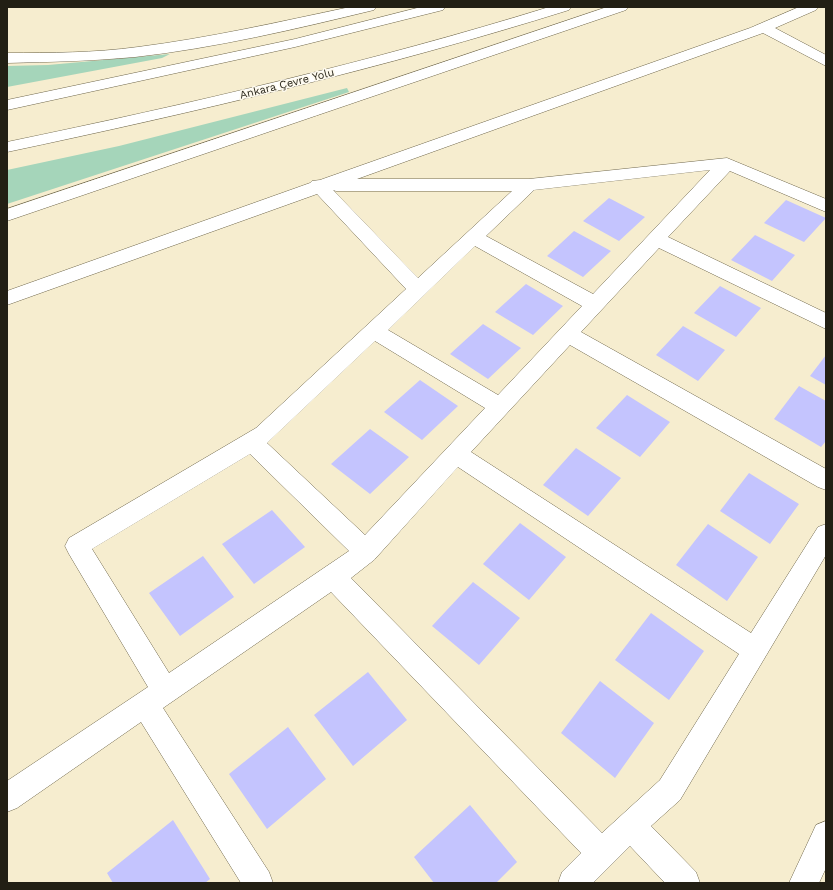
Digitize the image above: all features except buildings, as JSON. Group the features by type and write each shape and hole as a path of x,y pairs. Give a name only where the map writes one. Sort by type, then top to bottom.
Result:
{"main road":[{"path":"7,58 80,56 137,52 241,34 369,7"},
{"path":"7,105 295,43 438,7"},
{"name":"Ankara Çevre Yolu","path":"7,147 153,116 321,76 564,7"},
{"path":"7,215 433,72 621,7"},
{"path":"7,298 764,28 811,7"},
{"path":"764,28 826,61"},
{"path":"318,186 529,185 727,162 826,206"},
{"path":"7,798 356,561 727,162"},
{"path":"258,883 155,697 77,546 264,434 529,185"},
{"path":"318,186 418,289"},
{"path":"474,237 595,304"},
{"path":"656,239 826,322"},
{"path":"374,331 500,407"},
{"path":"568,334 826,480"},
{"path":"252,442 366,552"},
{"path":"456,454 755,650"},
{"path":"573,883 601,854 670,790 826,534"},
{"path":"333,577 601,854"},
{"path":"631,826 685,883"},
{"path":"804,883 826,835"}],"green space":[{"path":"170,54 162,58 7,87 7,66 48,65"},
{"path":"347,88 349,92 7,204 7,170 119,146"}]}
